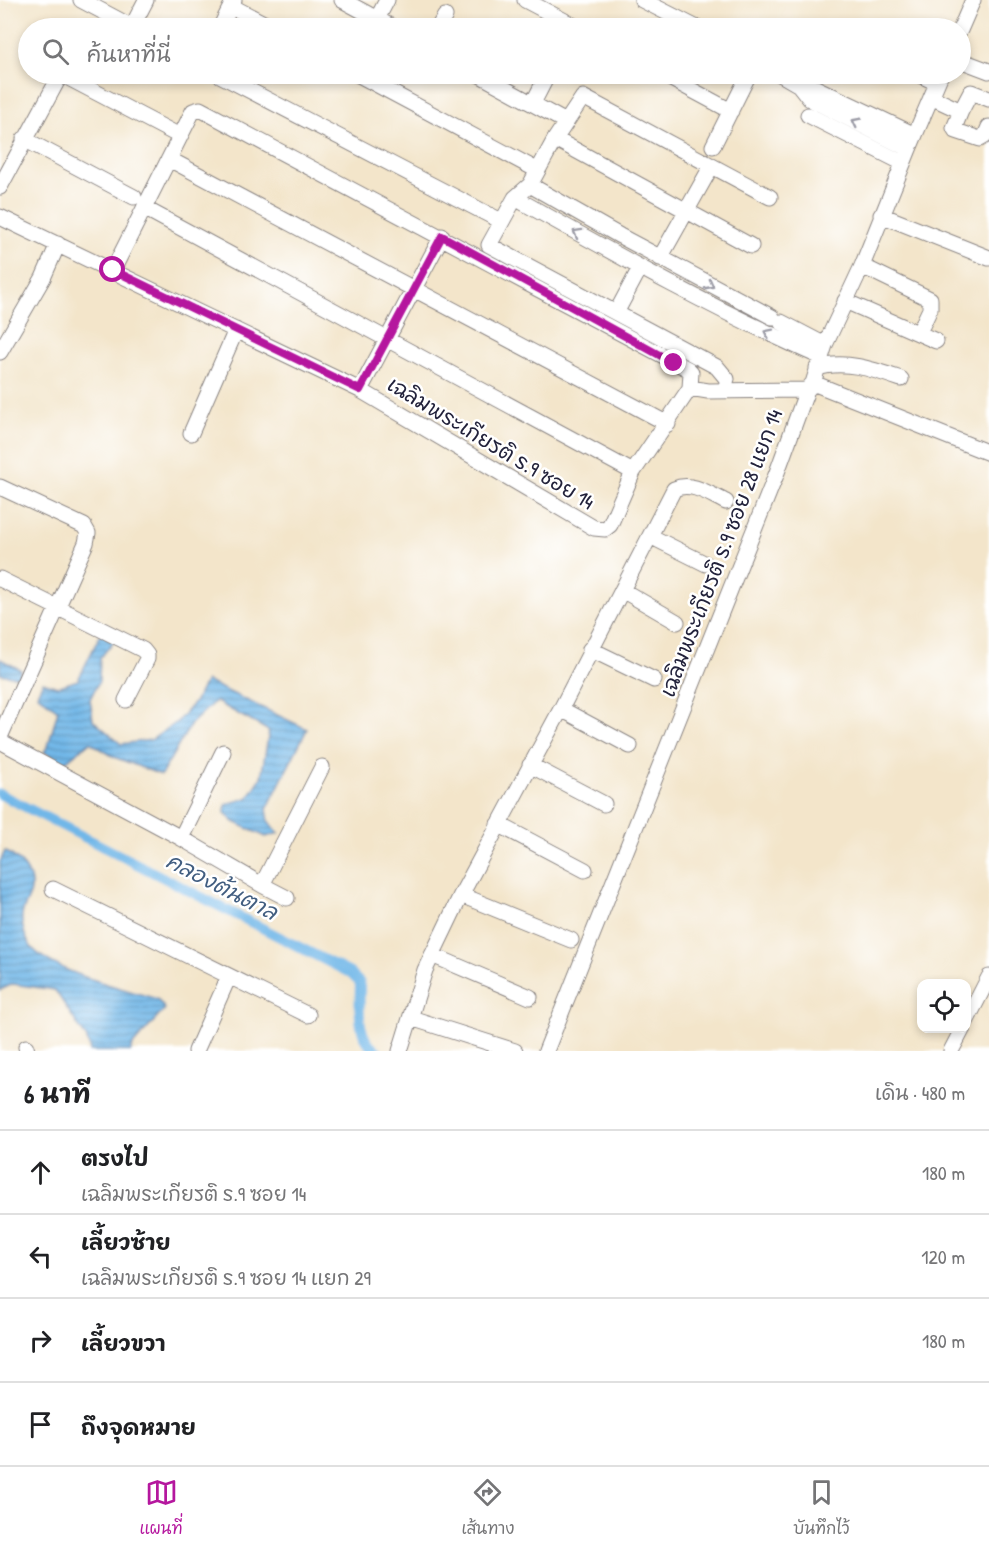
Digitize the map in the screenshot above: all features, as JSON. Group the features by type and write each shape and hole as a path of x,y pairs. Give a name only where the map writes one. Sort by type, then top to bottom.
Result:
{"street":[{"path":"81,0 114,18"},
{"path":"138,18 146,0"},
{"path":"342,0 375,18"},
{"path":"378,18 387,0"},
{"path":"525,0 559,18"},
{"path":"642,0 677,18"},
{"path":"965,18 973,0"},
{"path":"225,18 233,3 257,18"},
{"path":"971,64 989,71"},
{"path":"0,187 55,84"},
{"path":"80,84 172,132"},
{"path":"237,84 501,222"},
{"path":"376,84 537,170"},
{"path":"498,84 566,122"},
{"path":"533,103 543,84"},
{"path":"681,84 731,111"},
{"path":"713,146 744,84"},
{"path":"797,84 816,88 909,149"},
{"name":"เฉลิมพระเกียรติ ร.9 ซอย 28 แยก 14","path":"546,1051 776,475 820,371 845,301 862,266 936,84"},
{"path":"989,99 971,92 954,128 956,131 975,138 982,138 989,127"},
{"path":"727,379 717,368 489,245 515,198 530,185 555,139 583,97 770,197"},
{"path":"931,97 961,111"},
{"path":"24,139 139,202 387,340 633,472 668,424 690,388 691,372 688,369 200,109 193,111 170,159 139,202 113,270"},
{"path":"808,115 909,149"},
{"path":"555,139 751,246"},
{"path":"170,159 668,424"},
{"path":"660,258 711,167"},
{"path":"530,185 776,320 820,371"},
{"path":"515,198 640,268 769,334 820,371 989,453"},
{"path":"881,215 989,258"},
{"name":"เฉลิมพระเกียรติ ร.9 ซอย 14","path":"0,217 360,390 594,528 605,529 610,525 633,472"},
{"path":"360,390 442,236"},
{"path":"611,252 620,236"},
{"path":"0,352 43,278 58,244"},
{"path":"862,266 930,299 930,309 922,326"},
{"path":"616,313 640,268"},
{"path":"672,283 680,269"},
{"path":"845,301 936,341"},
{"path":"191,433 236,330"},
{"path":"690,388 708,391 820,371 863,367 901,379"},
{"path":"400,1051 432,955 461,895 561,709 674,489 692,486 726,502"},
{"path":"0,487 84,526 88,533 0,739 287,898"},
{"path":"650,536 706,564"},
{"path":"0,579 143,650 147,659 126,700"},
{"path":"622,590 677,622"},
{"path":"590,649 654,680"},
{"path":"561,709 630,746"},
{"path":"181,838 222,752"},
{"path":"530,765 604,804"},
{"path":"262,885 322,767"},
{"path":"498,824 585,870"},
{"path":"53,889 309,1015"},
{"path":"461,895 571,940"},
{"path":"432,955 530,997"},
{"path":"196,1051 229,976"},
{"path":"971,1014 987,987"},
{"path":"411,1018 515,1051"},
{"path":"951,1051 961,1033"}],"water":[{"path":"101,633 114,641 100,658 99,681 90,699 93,720 121,744 151,740 177,722 195,701 206,681 307,729 267,809 269,822 279,833 266,837 234,822 225,813 226,804 248,798 261,778 269,731 215,701 191,724 161,775 114,757 90,742 64,763 44,752 48,746 58,710 37,694 43,682 57,687 78,680"},
{"path":"0,659 21,670 19,677 0,674"},
{"path":"5,851 24,866 30,877 30,896 23,911 22,921 26,937 34,950 45,959 75,973 157,999 165,1009 133,1045 131,1051 90,1051 87,1039 55,990 13,984 0,990 0,862"}],"waterway":[{"name":"คลองต้นตาล","path":"0,794 350,973 360,983 362,1030 365,1038 377,1051"}],"route":[{"path":"113,270 360,390 442,236 674,363"}]}
